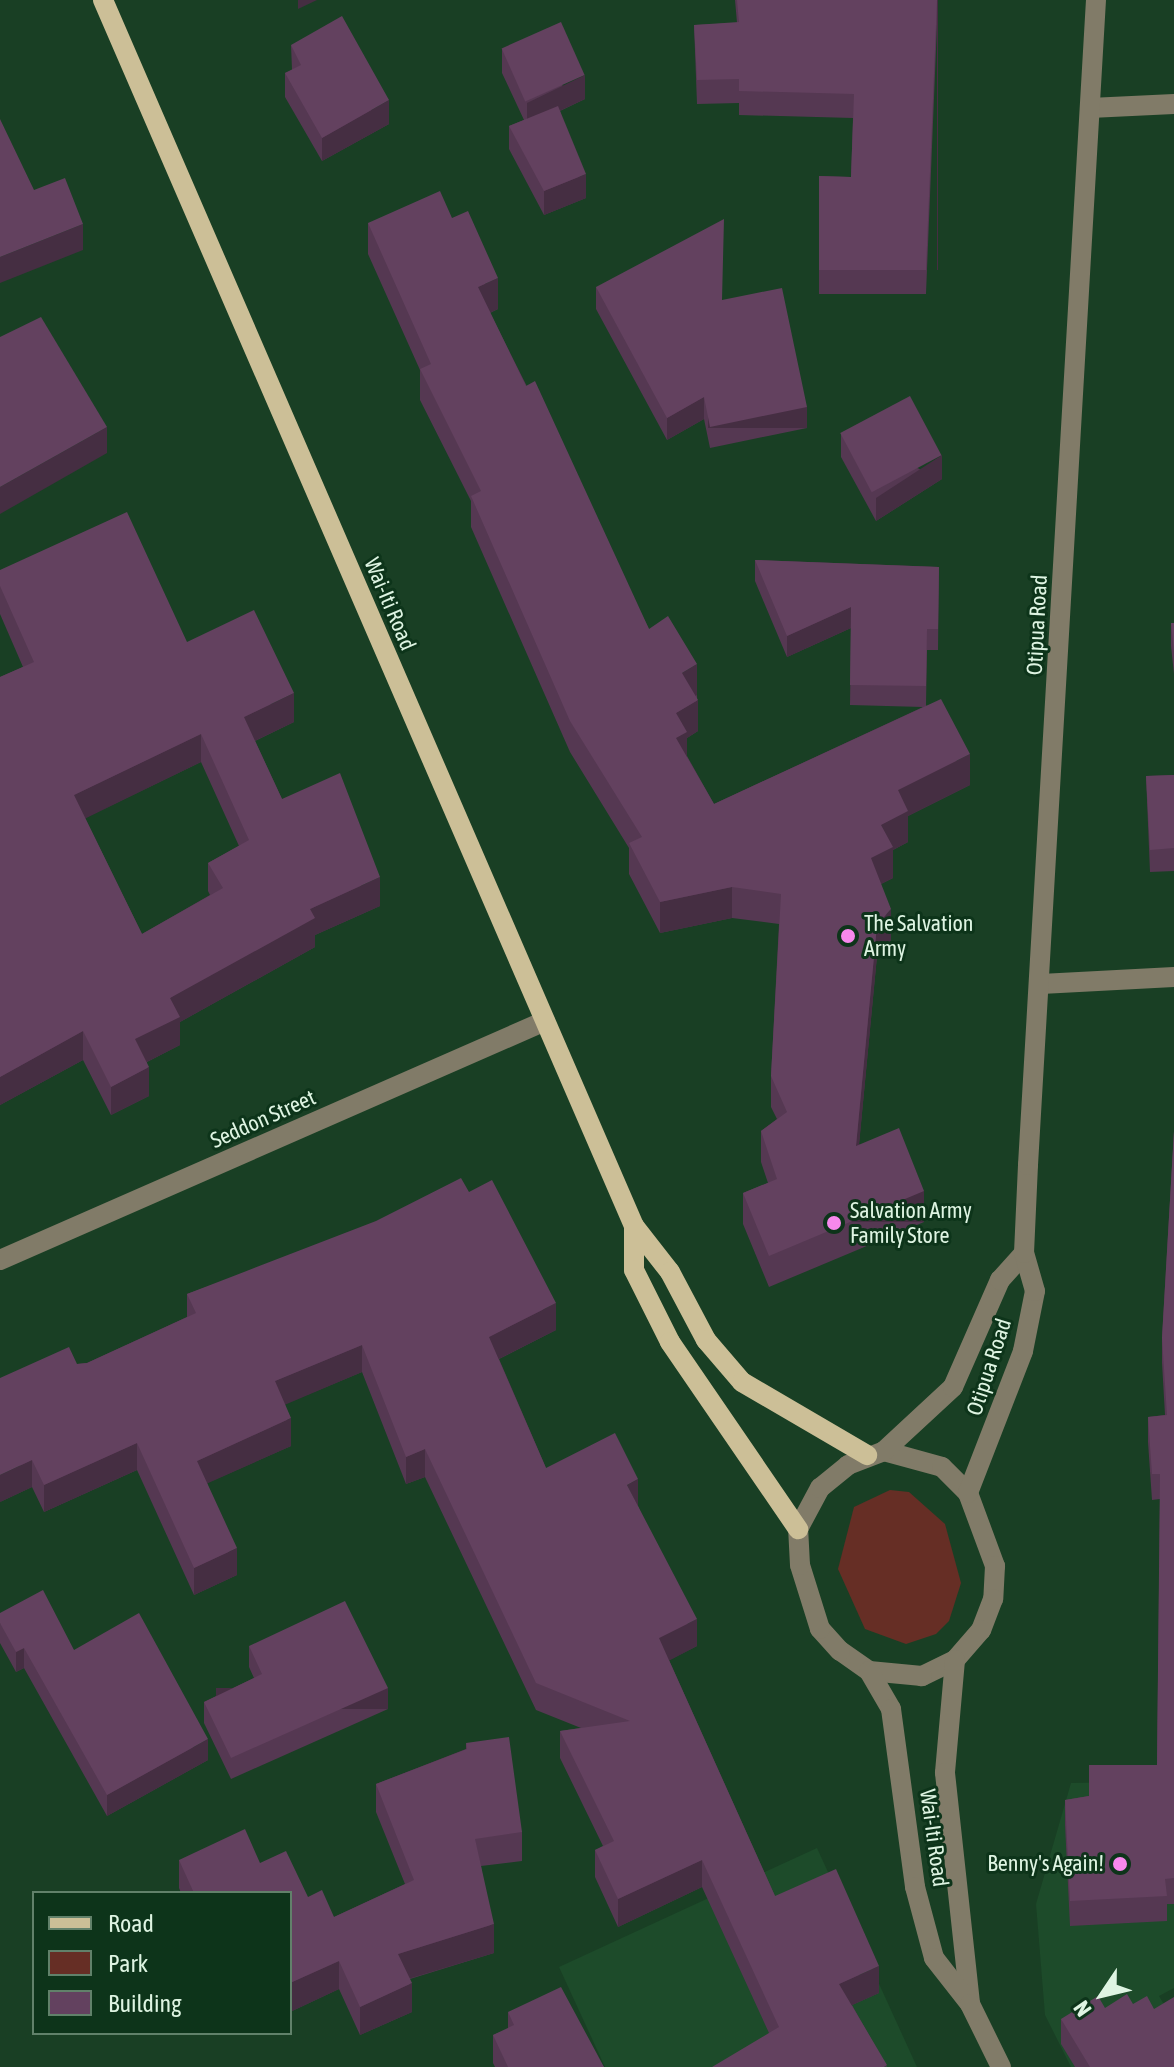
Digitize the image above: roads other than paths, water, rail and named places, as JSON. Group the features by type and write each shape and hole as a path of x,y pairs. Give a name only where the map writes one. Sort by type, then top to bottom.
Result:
{"main road":[{"name":"Wai-Iti Road","path":"103,0 634,1226 670,1272 706,1340 742,1382 876,1453"},
{"name":"Wai-Iti Road","path":"634,1226 634,1270 670,1342 798,1529"}],"street":[{"name":"Otipua Road","path":"968,1493 1030,1329 1035,1291 1024,1253 1096,0"},
{"path":"1090,108 1174,104"},
{"path":"1041,984 1174,977"},
{"name":"Seddon Street","path":"0,1260 545,1021"},
{"name":"Otipua Road","path":"876,1453 953,1387 1000,1280 1024,1253"},
{"path":"876,1453 942,1467 968,1493 995,1566 993,1599 955,1660 922,1676 869,1671 820,1629 805,1595 798,1529 820,1488 876,1453"},
{"name":"Wai-Iti Road","path":"955,1660 945,1773 970,2004"},
{"name":"Wai-Iti Road","path":"869,1671 891,1709 915,1887 934,1958 970,2004 1001,2067"}],"place":[{"name":"The Salvation Army","path":"848,936"},
{"name":"Salvation Army Family Store","path":"834,1223"},
{"name":"Benny's Again!","path":"1120,1864"}]}
